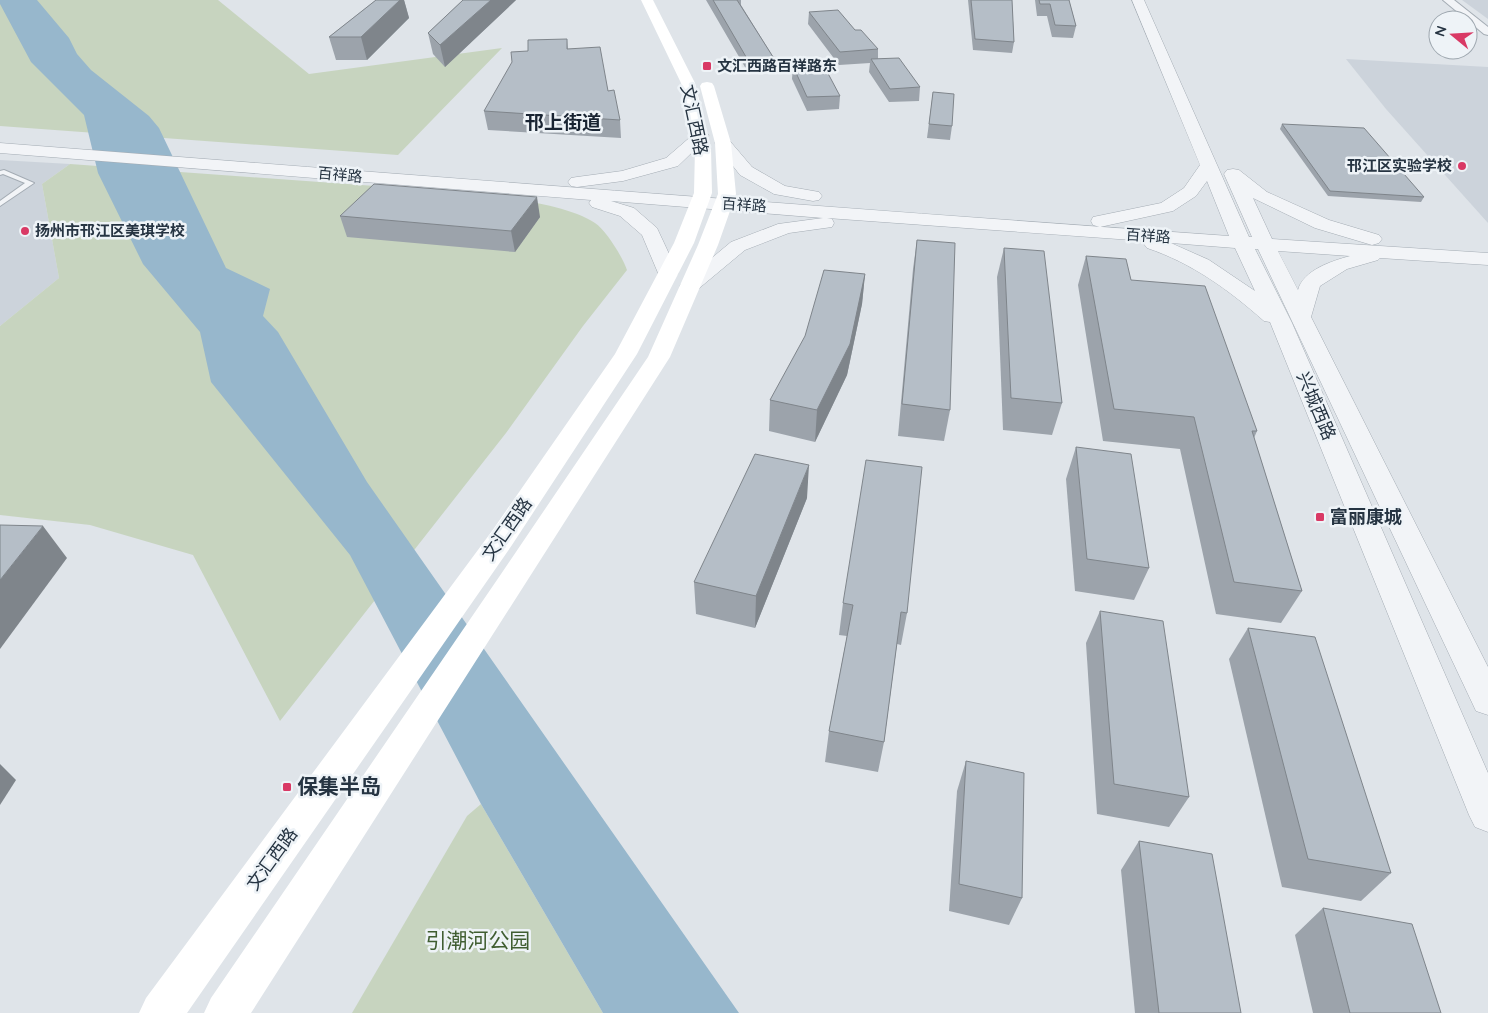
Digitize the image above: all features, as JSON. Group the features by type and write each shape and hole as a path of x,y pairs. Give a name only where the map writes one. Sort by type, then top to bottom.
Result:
{"main road":[{"name":"文汇西路","path":"161,1013 502,538 626,354 684,243 702,198 704,148 688,83 647,0"},
{"name":"文汇西路","path":"226,1013 659,357 690,286 726,199 723,143 706,82 664,0"}],"street":[{"name":"兴城西路","path":"1138,0 1209,164 1251,237 1291,319 1488,701"},
{"name":"兴城西路","path":"1148,0 1215,132 1234,175 1251,237"},
{"path":"1448,0 1488,32"},
{"path":"567,188 623,176 672,162 701,136"},
{"name":"百祥路","path":"0,141 79,151"},
{"path":"723,143 746,170 780,190 858,205"},
{"name":"百祥路","path":"0,148 183,158 702,198 858,205 1106,227"},
{"path":"1106,227 1167,206 1190,192 1209,164"},
{"path":"1234,175 1261,196 1322,224 1377,246"},
{"path":"567,188 627,212 650,232 668,273"},
{"name":"百祥路","path":"726,199 879,215 1106,227 1377,246 1488,259"},
{"path":"690,286 738,246 777,231 785,228 879,215"},
{"path":"1106,227 1176,250 1291,319 1310,283 1377,246"},
{"name":"百祥路","path":"1377,246 1488,248"},
{"name":"兴城西路","path":"1291,319 1488,815"}],"lane":[{"path":"0,173 4,172 30,183 0,204"}],"shaded area":[{"path":"1462,0 1488,0 1488,19"},
{"name":"邗江区实验学校","path":"1346,59 1488,67 1488,223 1386,109"},
{"name":"扬州市邗江区美琪学校","path":"0,160 70,164 42,184 59,278 0,326"}],"green space":[{"path":"0,0 218,0 309,74 502,48 398,155 0,126"},
{"path":"70,164 472,193 553,206 583,216 595,223 614,245 627,270 583,326 506,433 280,721 193,555 90,525 0,515 0,326 59,278 42,184"},
{"name":"引潮河公园","path":"481,804 603,1013 352,1013 467,816"}],"water":[{"path":"0,0 37,0 69,38 77,54 91,70 149,116 159,128 226,268 270,289 263,316 278,332 367,482 739,1013 603,1013 481,804 350,555 211,382 200,332 143,264 98,173 84,115 31,62 0,4"}],"building":[{"path":"376,0 400,0 361,37 329,37"},
{"path":"463,0 491,0 440,45 428,33"},
{"path":"713,0 737,0 775,60 749,62"},
{"path":"971,0 1012,0 1014,42 975,39"},
{"path":"1039,0 1069,0 1076,26 1055,25 1050,4 1040,4"},
{"path":"838,10 855,30 861,30 878,49 840,52 809,12"},
{"path":"567,39 567,49 600,47 608,91 614,90 620,120 484,111 512,62 511,52 528,51 528,40"},
{"path":"899,58 920,87 890,89 871,59"},
{"path":"823,64 840,96 807,97 793,66"},
{"path":"933,92 954,94 952,126 929,124"},
{"path":"1282,124 1364,128 1424,197 1330,191"},
{"path":"374,184 537,197 511,231 340,216"},
{"path":"917,240 955,243 950,410 902,404"},
{"path":"1004,248 1044,251 1062,403 1011,398"},
{"path":"1086,256 1126,259 1131,280 1205,286 1257,431 1252,431 1302,591 1234,582 1194,417 1114,409"},
{"path":"824,270 865,274 850,344 817,410 770,400 805,336"},
{"path":"1076,447 1131,454 1149,568 1087,559"},
{"path":"755,454 809,465 756,596 694,582"},
{"path":"866,460 922,467 907,613 901,612 884,742 829,731 853,605 843,603"},
{"path":"0,525 43,526 0,580"},
{"path":"1100,611 1163,621 1189,797 1114,784"},
{"path":"1248,628 1315,637 1391,873 1308,859"},
{"path":"966,761 1024,773 1022,898 959,884"},
{"path":"1139,841 1212,854 1241,1013 1159,1013"},
{"path":"1323,908 1412,924 1441,1013 1350,1013"}],"place":[{"name":"文汇西路百祥路东","path":"707,66"},
{"name":"邗江区实验学校","path":"1462,166"},
{"name":"扬州市邗江区美琪学校","path":"25,231"},
{"name":"富丽康城","path":"1320,517"},
{"name":"保集半岛","path":"287,787"}],"district":[{"name":"邗上街道","path":"563,122"}]}
